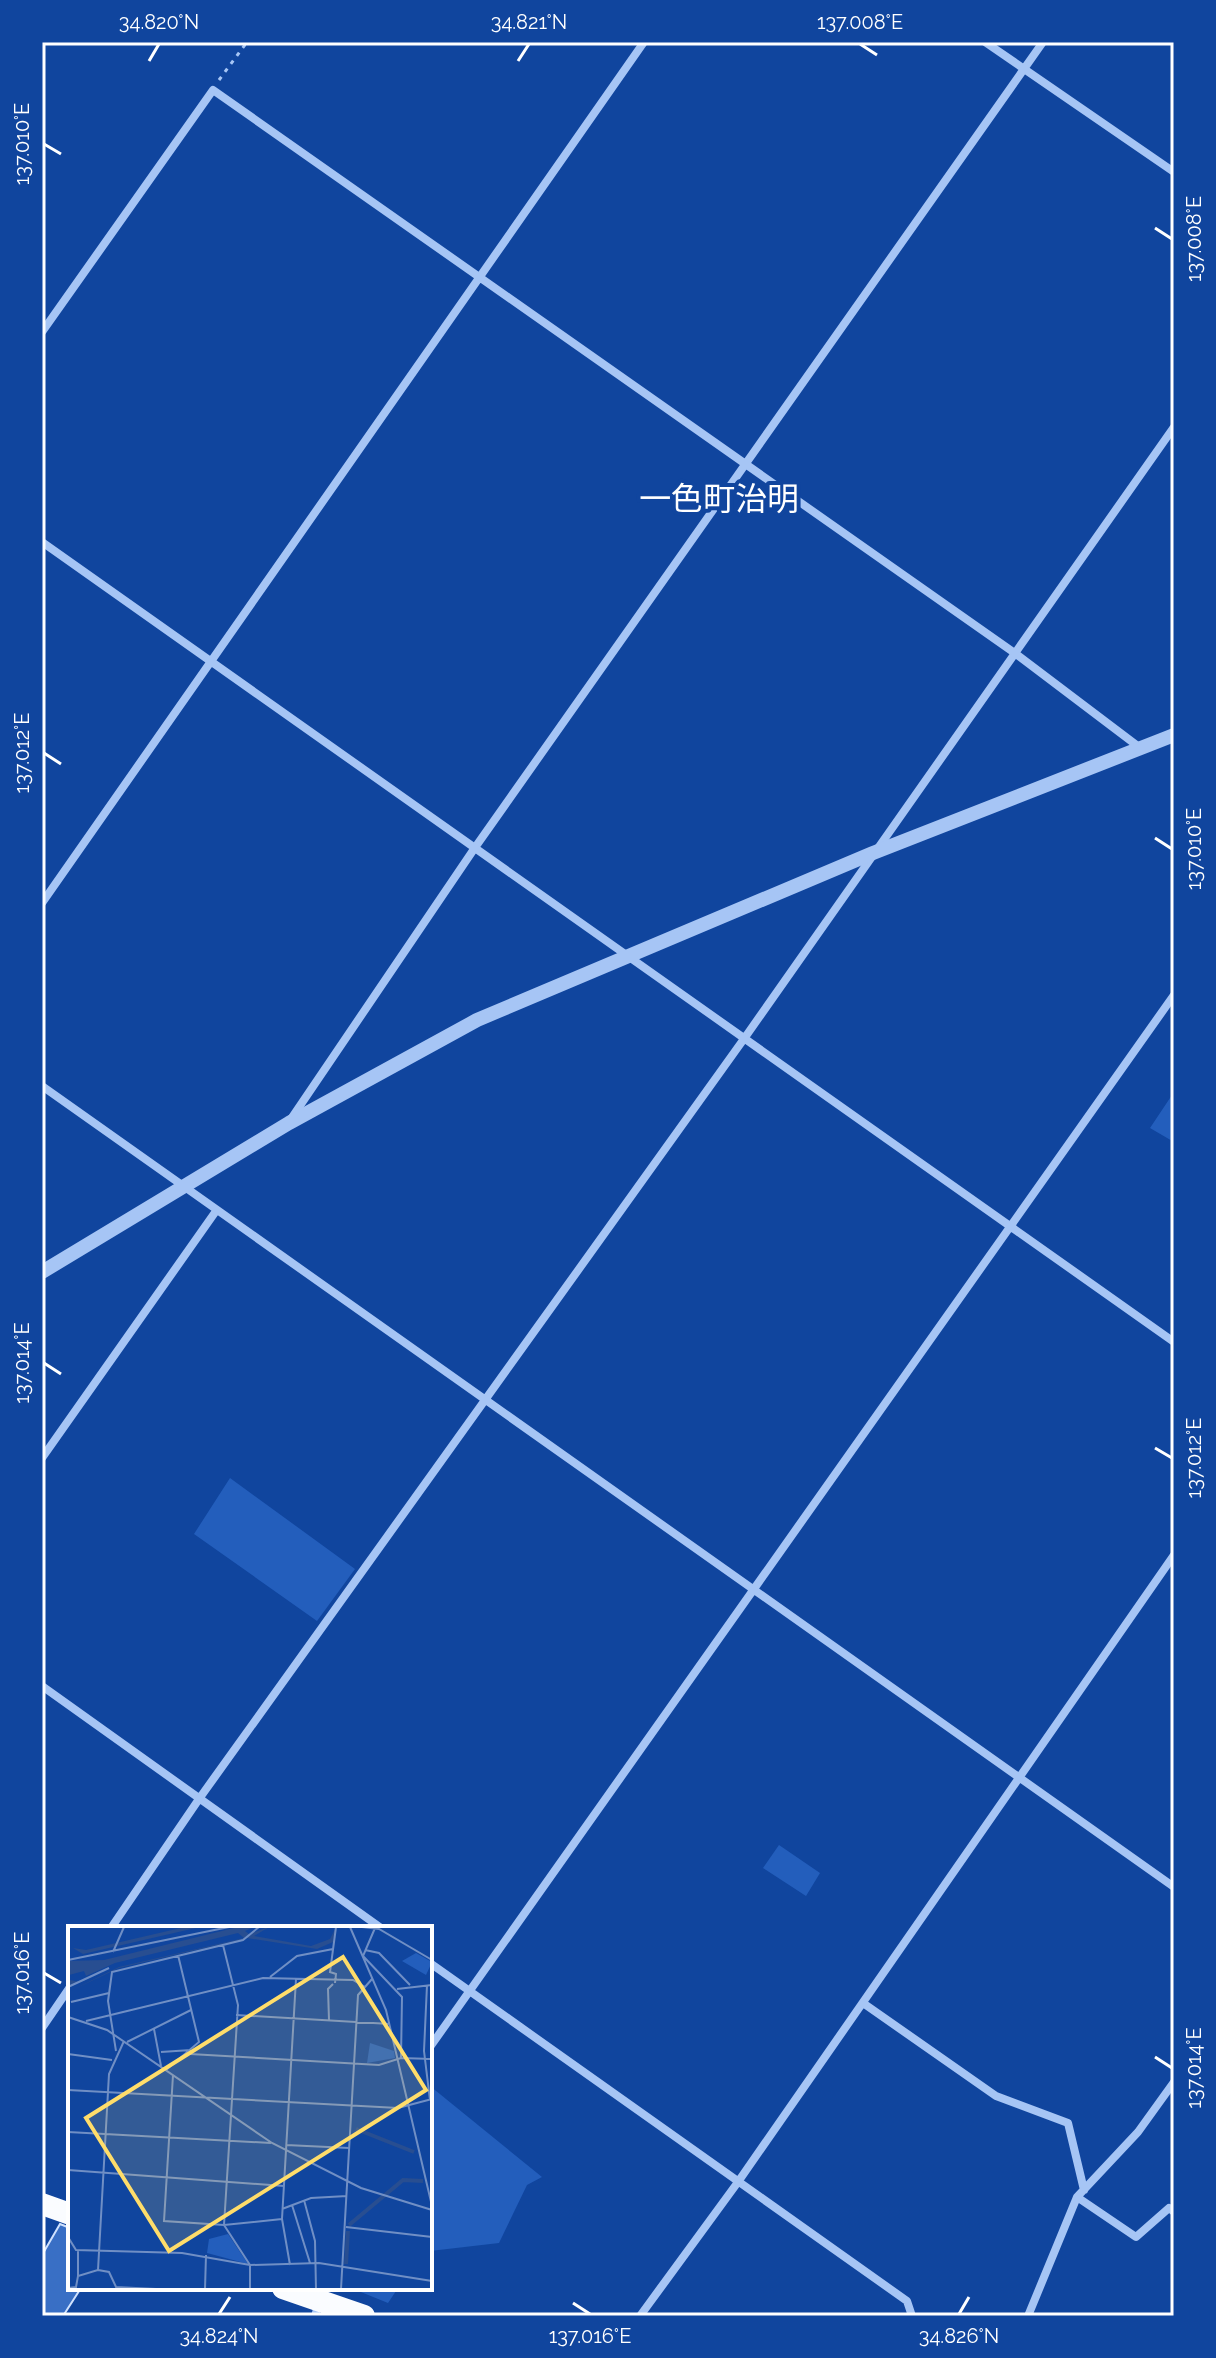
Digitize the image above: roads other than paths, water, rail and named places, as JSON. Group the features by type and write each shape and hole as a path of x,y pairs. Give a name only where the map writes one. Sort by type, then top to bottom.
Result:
{"highway":[{"path":"42,2204 68,2213"},
{"path":"288,2290 364,2316"}],"street":[{"path":"42,903 644,42"},
{"path":"985,42 1174,172"},
{"path":"289,1123 474,849 1043,42"},
{"path":"42,332 213,90 1016,654 1139,747"},
{"path":"112,1926 199,1799 746,1036 1174,427"},
{"path":"42,542 474,849 746,1036 1174,1342"},
{"path":"42,1272 289,1123 477,1020 873,853 1174,735"},
{"path":"432,2044 1174,995"},
{"path":"42,1086 183,1189 487,1400 1174,1887"},
{"path":"42,1458 216,1211"},
{"path":"640,2316 738,2182 1174,1555"},
{"path":"42,1686 378,1926"},
{"path":"432,1964 907,2301 912,2316"},
{"path":"42,2028 68,1990"},
{"path":"863,2003 996,2096 1068,2123 1081,2194 1136,2237 1169,2208 1174,2212"},
{"path":"1028,2316 1081,2194 1138,2132 1174,2082"}],"district":[{"name":"一色町治明","path":"719,498"}]}
